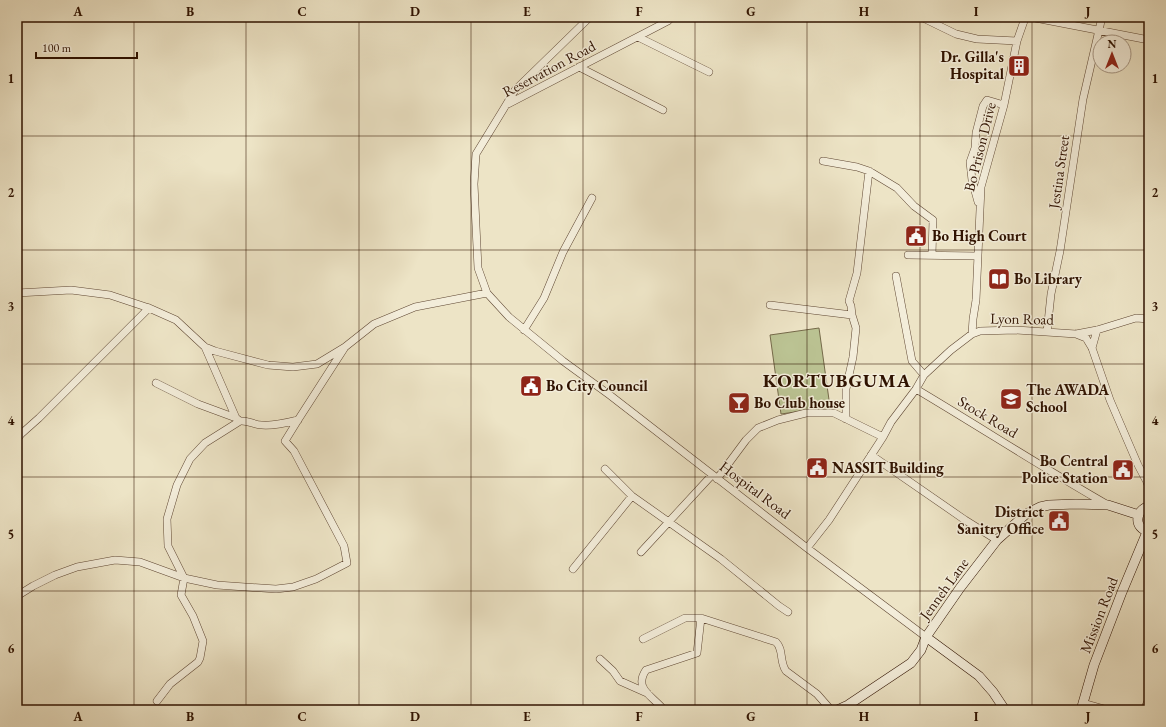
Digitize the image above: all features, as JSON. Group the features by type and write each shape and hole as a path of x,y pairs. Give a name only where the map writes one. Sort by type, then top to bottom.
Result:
{"street":[{"path":"506,105 515,90 590,17"},
{"name":"Reservation Road","path":"487,293 478,268 474,184 476,154 506,105 638,37 668,21 672,17"},
{"path":"922,17 956,34 977,39 1017,41"},
{"name":"Bo Prison Drive","path":"972,334 976,300 981,187 1004,105 1017,41 1024,21 1021,17"},
{"path":"1030,17 1149,40"},
{"name":"Jestina Street","path":"1047,332 1051,294 1060,251 1083,99 1102,17"},
{"path":"638,37 709,72"},
{"path":"579,67 663,110"},
{"path":"980,210 972,180 970,162 975,148 976,133 986,100 1004,105"},
{"path":"823,161 857,166 869,171 897,188 914,206 933,220 932,255"},
{"path":"846,419 846,389 853,357 856,328 849,301 857,273 869,171"},
{"path":"524,330 544,298 563,252 592,198"},
{"path":"908,255 978,256"},
{"path":"896,276 912,361 924,375"},
{"path":"17,293 71,290 110,295 150,308 176,320 205,347 215,351 268,365 292,367 317,364 345,347 374,324 415,307 487,293"},
{"name":"Hospital Road","path":"487,293 509,318 524,330 807,548 979,676 994,692 1004,710"},
{"path":"770,306 852,315"},
{"path":"17,440 21,434 150,308"},
{"name":"Lyon Road","path":"807,548 829,520 883,437 891,422 916,389 924,375 951,350 972,334 980,332 1016,330 1076,334 1097,330 1136,318 1149,319"},
{"path":"1092,348 1097,330"},
{"path":"1076,334 1086,338 1092,348 1110,400 1149,488"},
{"path":"205,347 227,400 238,419"},
{"path":"17,596 55,575 77,567 115,560 140,562 184,578 217,585 276,590 293,587 316,579 347,563 344,546 294,451 285,441 345,347"},
{"path":"156,383 198,404 238,419 261,425 280,424 298,420"},
{"name":"Stock Road","path":"916,389 1108,505"},
{"path":"641,552 668,522 714,477 758,428 778,420 806,413 834,413 883,437"},
{"path":"157,701 170,684 198,662 203,641 181,595 184,578 168,546 167,519 177,485 190,459 206,443 238,419"},
{"path":"871,455 965,520 997,540"},
{"path":"605,469 632,496 721,559 778,606 788,612"},
{"path":"573,569 632,496"},
{"name":"Jenneh Lane","path":"837,710 910,663 921,650 926,637 960,588 997,540 1026,514 1040,507 1049,505 1076,504 1108,505 1139,515"},
{"path":"1148,505 1139,515 1139,524 1148,532"},
{"name":"Mission Road","path":"1082,706 1094,666 1122,592 1148,532"},
{"path":"643,639 685,618 701,618 776,642 780,646 783,666 786,671 817,694 831,710"},
{"path":"663,708 647,693 641,684 641,677 646,670 697,654 701,618"},
{"path":"600,659 613,671 620,681 647,693"},
{"path":"1144,710 1149,699"},
{"path":"1082,706 1108,710"},
{"path":"654,710 663,708"}],"green space":[{"path":"819,328 830,407 781,414 770,335"}],"place":[{"name":"Dr. Gilla's Hospital","path":"1019,66"},
{"name":"Bo High Court","path":"916,236"},
{"name":"Bo Library","path":"999,279"},
{"name":"Bo City Council","path":"531,386"},
{"name":"The AWADA School","path":"1011,399"},
{"name":"Bo Club house","path":"739,403"},
{"name":"NASSIT Building","path":"817,468"},
{"name":"Bo Central Police Station","path":"1123,470"},
{"name":"District Sanitry Office","path":"1059,521"}],"district":[{"name":"KORTUBGUMA","path":"837,380"}]}
